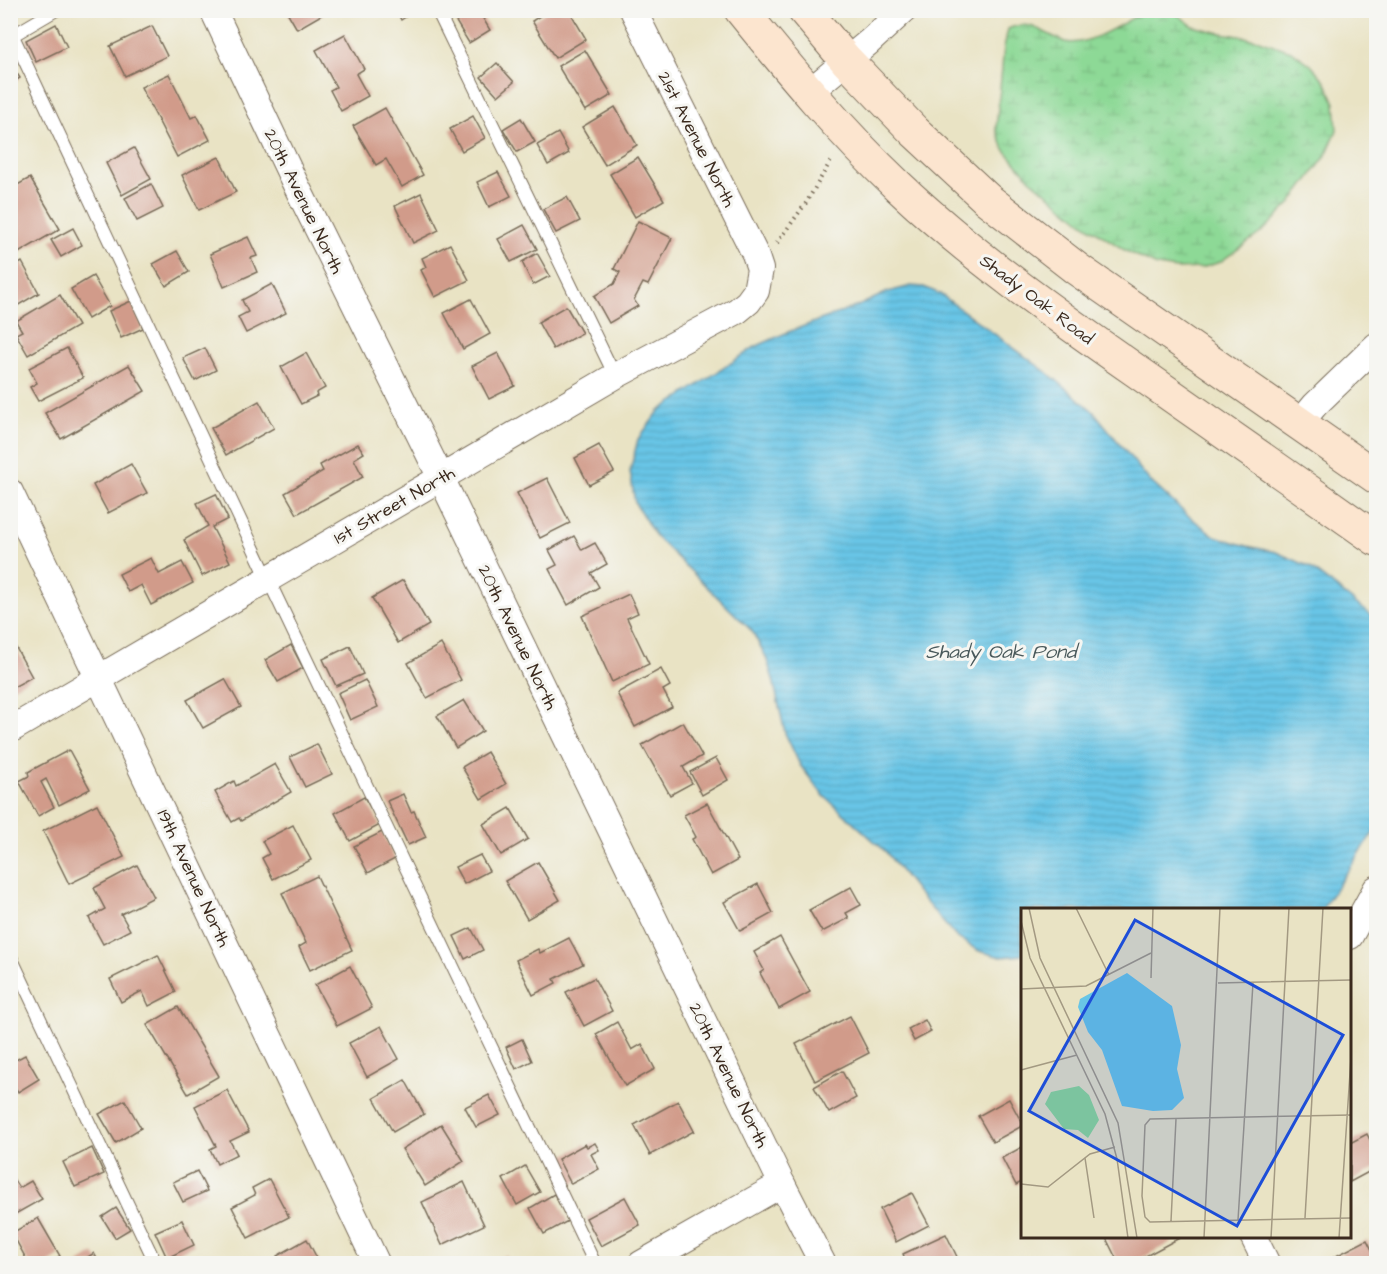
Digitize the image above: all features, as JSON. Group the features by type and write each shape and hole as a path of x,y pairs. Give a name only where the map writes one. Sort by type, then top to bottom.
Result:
{"main road":[{"name":"Shady Oak Road","path":"741,10 808,93 854,143 899,187 983,260 1088,337 1377,539"},
{"path":"804,10 846,60 914,131 987,199 1077,268 1377,477"}],"street":[{"name":"20th Avenue North","path":"213,10 782,1184 823,1263"},
{"name":"21st Avenue North","path":"633,10 755,254 760,269"},
{"path":"808,93 904,10"},
{"name":"1st Street North","path":"10,730 615,376 737,310 748,302 756,291 760,269"},
{"path":"1300,423 1315,405 1377,346"},
{"name":"19th Avenue North","path":"10,492 377,1263"},
{"path":"1362,928 1377,890"},
{"path":"641,1263 782,1184"},
{"path":"1254,1238 1267,1263"}],"lane":[{"path":"56,10 12,37 595,1263"},
{"path":"436,10 615,376"},
{"path":"10,955 156,1263"}],"path":[{"path":"760,269 806,203 834,156"}],"green space":[{"path":"1143,12 1174,12 1193,26 1256,39 1291,51 1310,64 1325,81 1335,103 1337,130 1325,157 1291,203 1262,232 1220,262 1202,268 1177,269 1157,266 1126,251 1083,223 1030,179 1004,149 996,129 1004,47 1008,29 1015,26 1027,26 1065,42 1074,43 1095,38"}],"water":[{"name":"Shady Oak Pond","path":"911,286 924,287 940,294 1049,374 1094,412 1149,480 1186,514 1215,536 1276,552 1308,566 1376,619 1376,829 1323,908 1021,908 1021,955 1001,957 979,951 956,937 886,852 823,795 800,765 785,733 766,657 752,631 656,537 635,503 630,471 638,439 659,411 755,347 888,292"}],"building":[{"path":"286,10 330,10 297,29"},
{"path":"396,10 416,10 401,20"},
{"path":"470,10 478,10 490,30 469,43 455,20"},
{"path":"549,10 569,10 586,39 555,58 532,21"},
{"path":"56,24 67,47 36,62 26,40"},
{"path":"152,26 167,56 125,76 110,46"},
{"path":"345,34 364,69 356,74 368,96 341,111 330,90 336,87 316,50"},
{"path":"585,50 612,95 585,111 558,66"},
{"path":"10,63 20,78 10,84"},
{"path":"497,63 514,82 498,96 481,77"},
{"path":"169,74 191,118 197,115 210,140 177,157 141,87"},
{"path":"615,107 637,145 605,165 582,127"},
{"path":"385,108 423,175 402,187 386,159 376,165 353,126"},
{"path":"473,116 485,138 462,151 450,129"},
{"path":"521,118 535,142 517,152 503,129"},
{"path":"558,133 569,153 548,165 537,145"},
{"path":"134,148 151,179 122,195 106,163"},
{"path":"219,157 236,192 199,210 182,175"},
{"path":"638,157 664,200 635,217 610,174"},
{"path":"498,172 511,196 489,207 477,182"},
{"path":"30,178 60,229 15,255 10,247 10,189"},
{"path":"151,184 163,208 137,221 125,198"},
{"path":"421,193 439,230 413,243 395,206"},
{"path":"567,197 580,221 556,233 543,209"},
{"path":"638,221 672,238 648,285 643,283 634,300 638,306 609,323 594,296 614,284 620,272 614,269"},
{"path":"524,225 537,249 511,262 498,239"},
{"path":"73,228 82,245 61,257 51,240"},
{"path":"248,237 257,256 251,258 257,272 224,287 210,254"},
{"path":"450,244 469,280 435,297 421,270 426,267 422,258"},
{"path":"177,251 189,272 166,286 153,264"},
{"path":"537,253 550,276 533,285 522,262"},
{"path":"22,262 39,293 10,310 10,269"},
{"path":"93,276 110,306 88,319 71,289"},
{"path":"272,284 286,313 246,333 238,317 248,312 242,300"},
{"path":"60,295 78,326 28,355 16,334 22,331 16,321"},
{"path":"471,299 490,334 463,349 444,313"},
{"path":"131,301 143,328 121,338 109,311"},
{"path":"566,306 582,333 553,349 538,322"},
{"path":"67,348 83,378 38,401 30,387 37,383 29,368"},
{"path":"205,348 216,370 195,381 183,358"},
{"path":"306,353 325,388 316,393 317,396 301,404 281,367"},
{"path":"498,353 515,386 489,399 472,366"},
{"path":"129,365 145,391 61,439 45,413"},
{"path":"259,401 274,428 226,455 211,428"},
{"path":"358,444 364,453 354,459 363,477 297,514 285,493 323,471 320,465"},
{"path":"599,445 614,472 589,485 575,458"},
{"path":"131,464 147,493 108,513 93,485"},
{"path":"547,478 570,523 540,538 517,493"},
{"path":"216,494 228,519 212,527 230,562 202,576 184,540 208,526 197,503"},
{"path":"574,536 582,550 595,543 607,564 591,573 599,587 568,605 549,569 557,565 549,550"},
{"path":"151,558 159,574 182,562 193,583 151,605 141,585 128,592 119,574"},
{"path":"403,580 429,625 398,643 372,598"},
{"path":"629,594 638,613 627,618 649,664 612,682 582,616"},
{"path":"441,644 461,680 427,698 408,663"},
{"path":"291,645 303,668 278,682 265,660"},
{"path":"15,646 32,677 10,689 10,649"},
{"path":"350,646 363,674 336,686 323,659"},
{"path":"661,669 670,686 663,690 672,707 635,727 617,693"},
{"path":"225,679 241,707 203,728 187,700"},
{"path":"365,680 378,707 350,720 338,693"},
{"path":"464,700 483,731 456,748 437,716"},
{"path":"683,722 702,756 683,767 692,783 670,795 642,745"},
{"path":"317,744 332,774 305,787 290,757"},
{"path":"69,750 90,789 59,805 46,779 41,782 54,807 38,816 19,781 29,776 28,772"},
{"path":"487,752 506,784 481,799 462,767"},
{"path":"716,758 728,780 702,795 690,772"},
{"path":"275,764 291,792 241,821 239,818 232,822 215,792 234,781 236,786"},
{"path":"403,794 426,837 408,845 387,801"},
{"path":"364,797 380,825 350,841 335,813"},
{"path":"707,803 738,860 711,875 692,839 696,837 684,815"},
{"path":"97,804 124,857 69,884 43,831"},
{"path":"510,808 528,839 501,855 483,824"},
{"path":"293,825 311,860 273,879 262,858 269,854 262,841"},
{"path":"382,832 395,859 368,873 354,846"},
{"path":"480,855 489,871 464,884 455,867"},
{"path":"538,862 560,900 527,919 505,881"},
{"path":"137,865 154,897 121,914 130,930 103,944 89,918 105,909 94,888"},
{"path":"317,876 352,950 310,970 299,947 306,943 282,893"},
{"path":"758,884 773,913 740,931 724,902"},
{"path":"851,887 861,905 846,913 849,918 822,932 809,910"},
{"path":"471,928 483,950 465,959 454,936"},
{"path":"780,937 810,992 779,1009 760,973 764,970 754,952"},
{"path":"569,938 583,964 554,979 556,983 533,995 516,960 538,949 540,953"},
{"path":"158,955 176,992 149,1006 142,991 121,1002 110,979"},
{"path":"350,966 372,1008 337,1026 315,985"},
{"path":"594,978 612,1011 584,1026 566,992"},
{"path":"178,1007 219,1076 188,1094 147,1025"},
{"path":"850,1016 869,1053 815,1081 796,1044"},
{"path":"925,1020 931,1032 914,1041 908,1029"},
{"path":"617,1022 632,1050 642,1044 655,1069 625,1086 596,1034"},
{"path":"381,1026 399,1059 367,1077 349,1043"},
{"path":"522,1039 532,1061 516,1069 506,1047"},
{"path":"25,1055 39,1079 18,1092 10,1079 10,1063"},
{"path":"842,1071 856,1098 829,1113 814,1087"},
{"path":"405,1080 424,1114 393,1132 374,1098"},
{"path":"227,1090 249,1132 230,1141 237,1154 217,1164 210,1149 216,1146 195,1106"},
{"path":"489,1095 500,1115 476,1127 465,1107"},
{"path":"1009,1099 1021,1121 1021,1127 993,1142 978,1116"},
{"path":"125,1100 141,1128 116,1143 99,1114"},
{"path":"678,1101 694,1131 650,1155 634,1125"},
{"path":"441,1124 464,1161 425,1186 402,1149"},
{"path":"1367,1134 1376,1152 1376,1168 1351,1181 1351,1142"},
{"path":"595,1143 599,1150 591,1154 599,1169 571,1184 558,1159 585,1144 587,1147"},
{"path":"92,1148 104,1174 75,1187 63,1162"},
{"path":"1021,1148 1021,1182 1016,1185 1002,1158"},
{"path":"525,1166 540,1192 517,1205 503,1179"},
{"path":"197,1171 207,1191 183,1202 173,1182"},
{"path":"10,1174 19,1188 31,1181 42,1199 10,1217"},
{"path":"269,1179 289,1217 248,1238 232,1207 255,1195 252,1188"},
{"path":"464,1182 484,1225 442,1245 422,1202"},
{"path":"912,1193 929,1225 896,1242 880,1209"},
{"path":"554,1194 568,1221 544,1234 530,1208"},
{"path":"625,1197 640,1225 601,1246 586,1218"},
{"path":"116,1208 130,1229 115,1238 102,1217"},
{"path":"38,1218 60,1256 47,1264 29,1264 12,1233"},
{"path":"182,1220 194,1245 167,1258 155,1232"},
{"path":"946,1234 960,1263 907,1264 903,1254"},
{"path":"1106,1238 1179,1238 1131,1264 1119,1264"},
{"path":"307,1239 320,1264 282,1264 277,1256"},
{"path":"1367,1240 1376,1258 1376,1264 1338,1264 1334,1257"},
{"path":"94,1253 100,1264 77,1264"},
{"path":"506,1255 510,1264 487,1264"}]}
